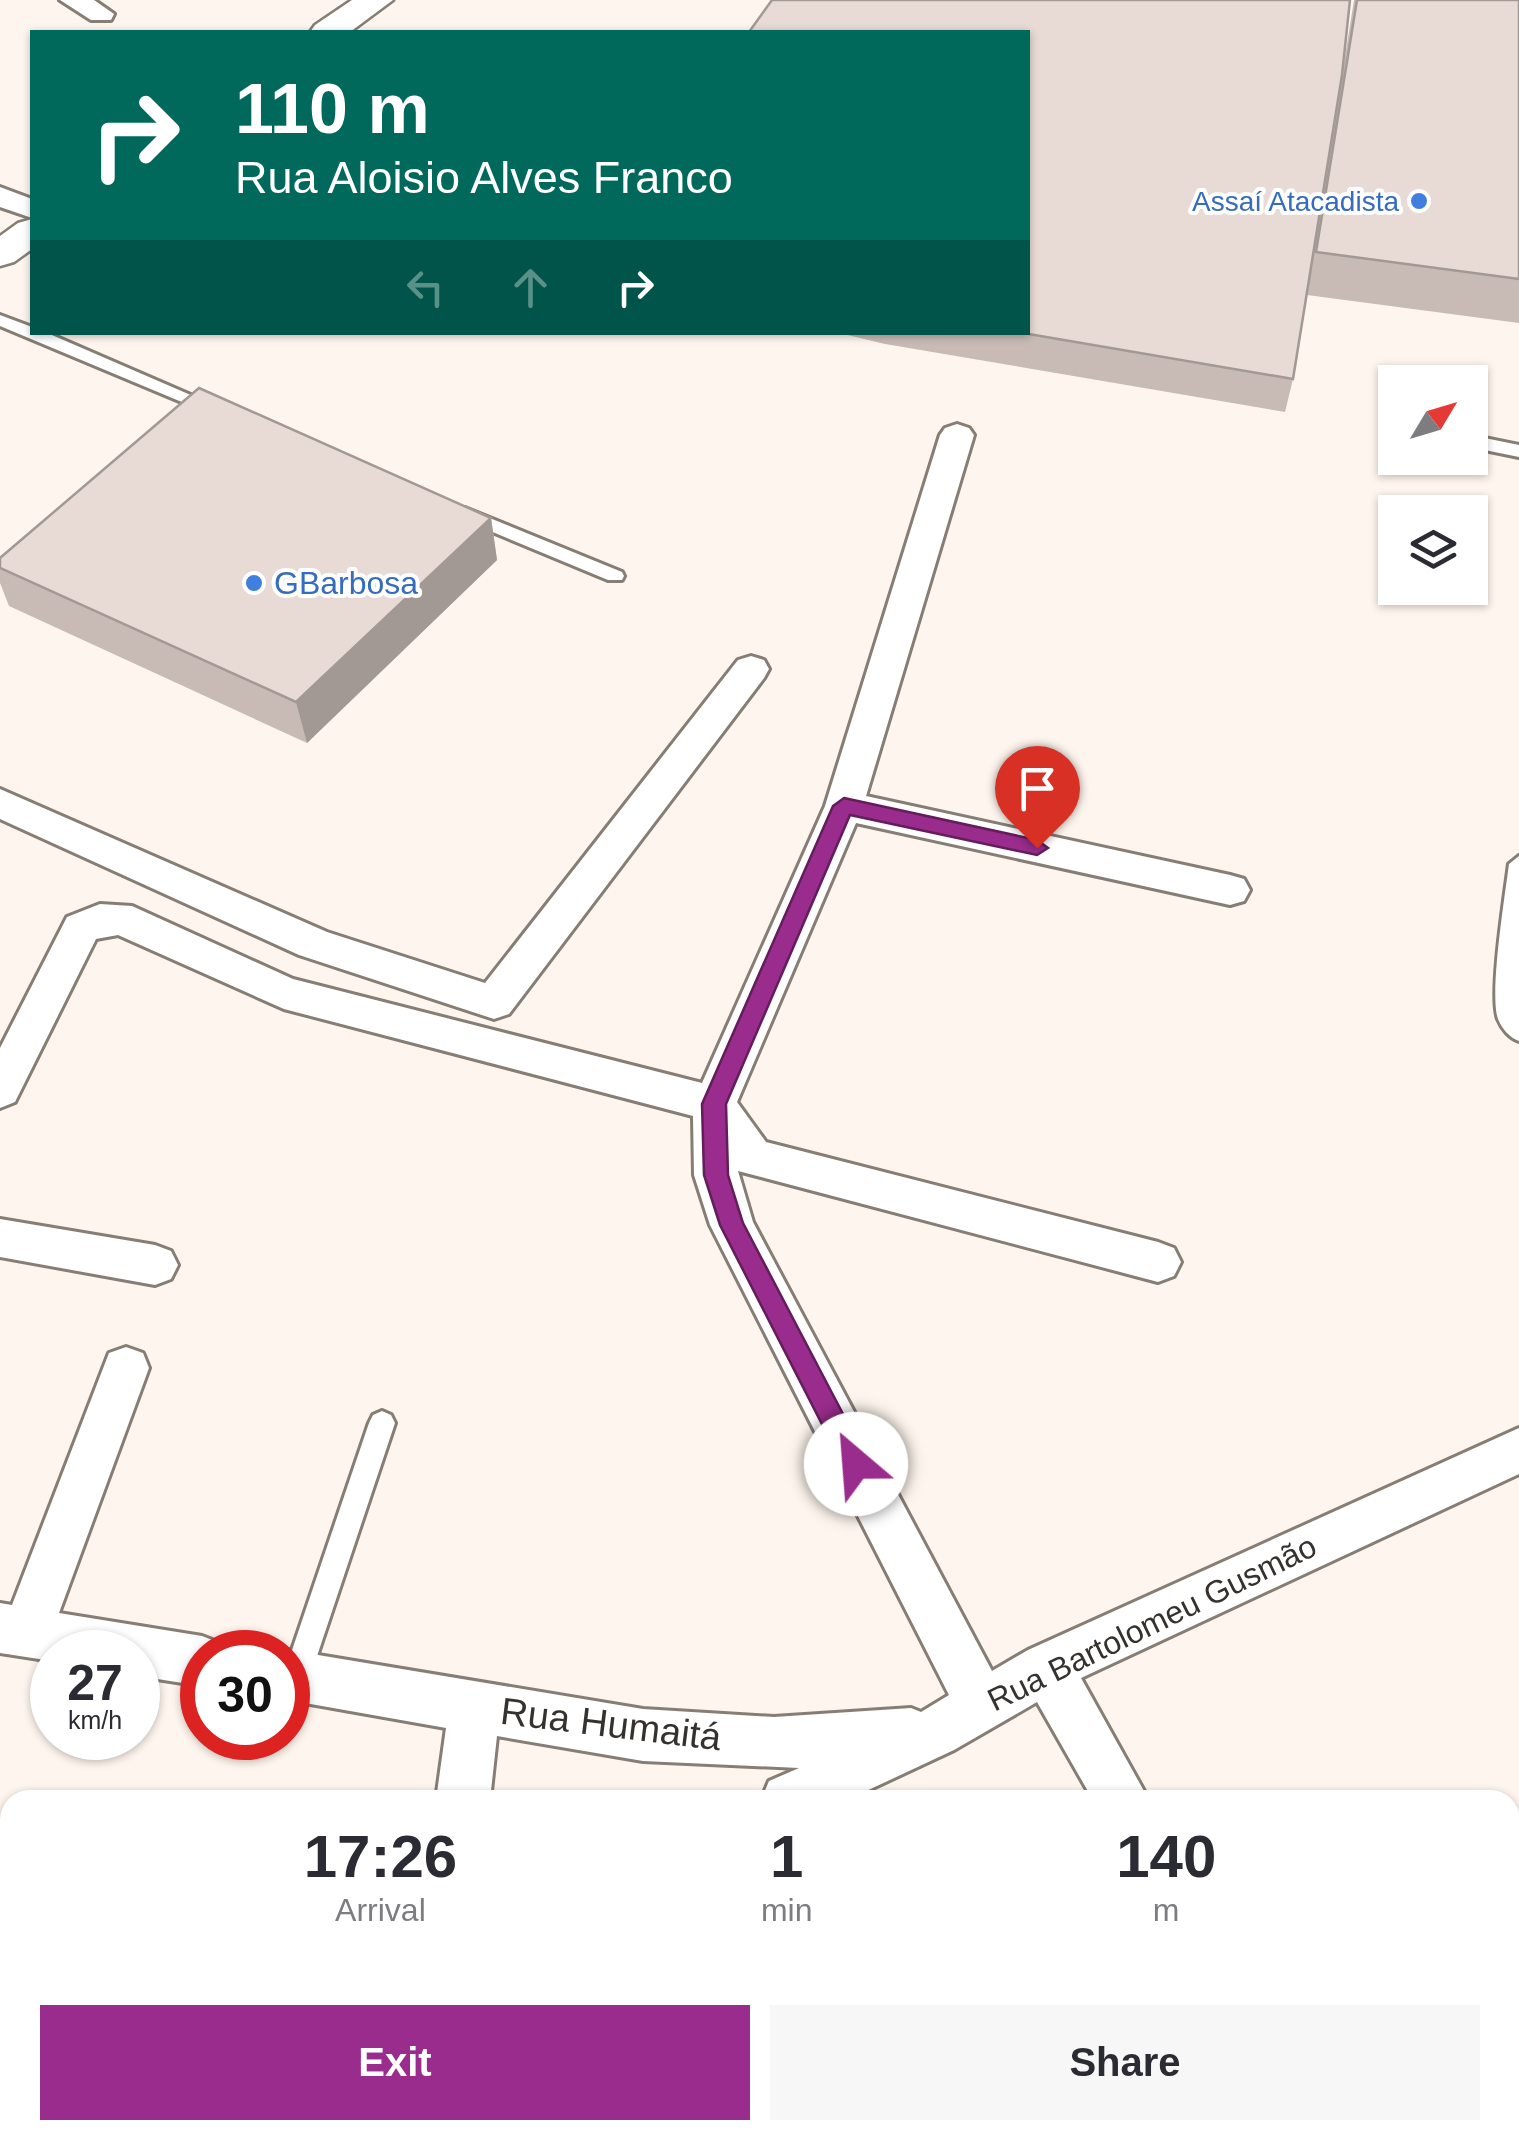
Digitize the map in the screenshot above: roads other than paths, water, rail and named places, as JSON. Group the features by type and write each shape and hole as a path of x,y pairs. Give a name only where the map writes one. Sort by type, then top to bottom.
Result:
{"street":[{"path":"73,0 101,14"},
{"path":"330,30 376,0"},
{"path":"0,196 30,208"},
{"path":"0,254 30,232"},
{"path":"957,435 844,806 714,1104 716,1175 732,1225 981,1704"},
{"path":"0,803 312,944 494,1002 751,669"},
{"path":"844,806 1230,890"},
{"path":"0,1090 81,928 94,920 113,917 132,922 284,993 714,1104 752,1156 1158,1262"},
{"path":"0,1238 155,1265"},
{"path":"126,1368 14,1629 180,1657"},
{"name":"Rua Bartolomeu Gusmão","path":"810,1790 936,1732 1046,1668 1519,1450"},
{"path":"1046,1668 1116,1790"},
{"name":"Rua Humaitá","path":"310,1679 643,1735 774,1743 936,1732"},
{"path":"464,1790 475,1706"}],"lane":[{"path":"0,320 30,333"},
{"path":"36,335 235,418"},
{"path":"1488,445 1519,451"},
{"path":"452,508 616,576"},
{"path":"1519,864 1508,1018 1519,1032"},
{"path":"308,1630 382,1423"}],"place":[{"name":"Assaí Atacadista","path":"1419,201"},
{"name":"GBarbosa","path":"254,583"}]}
